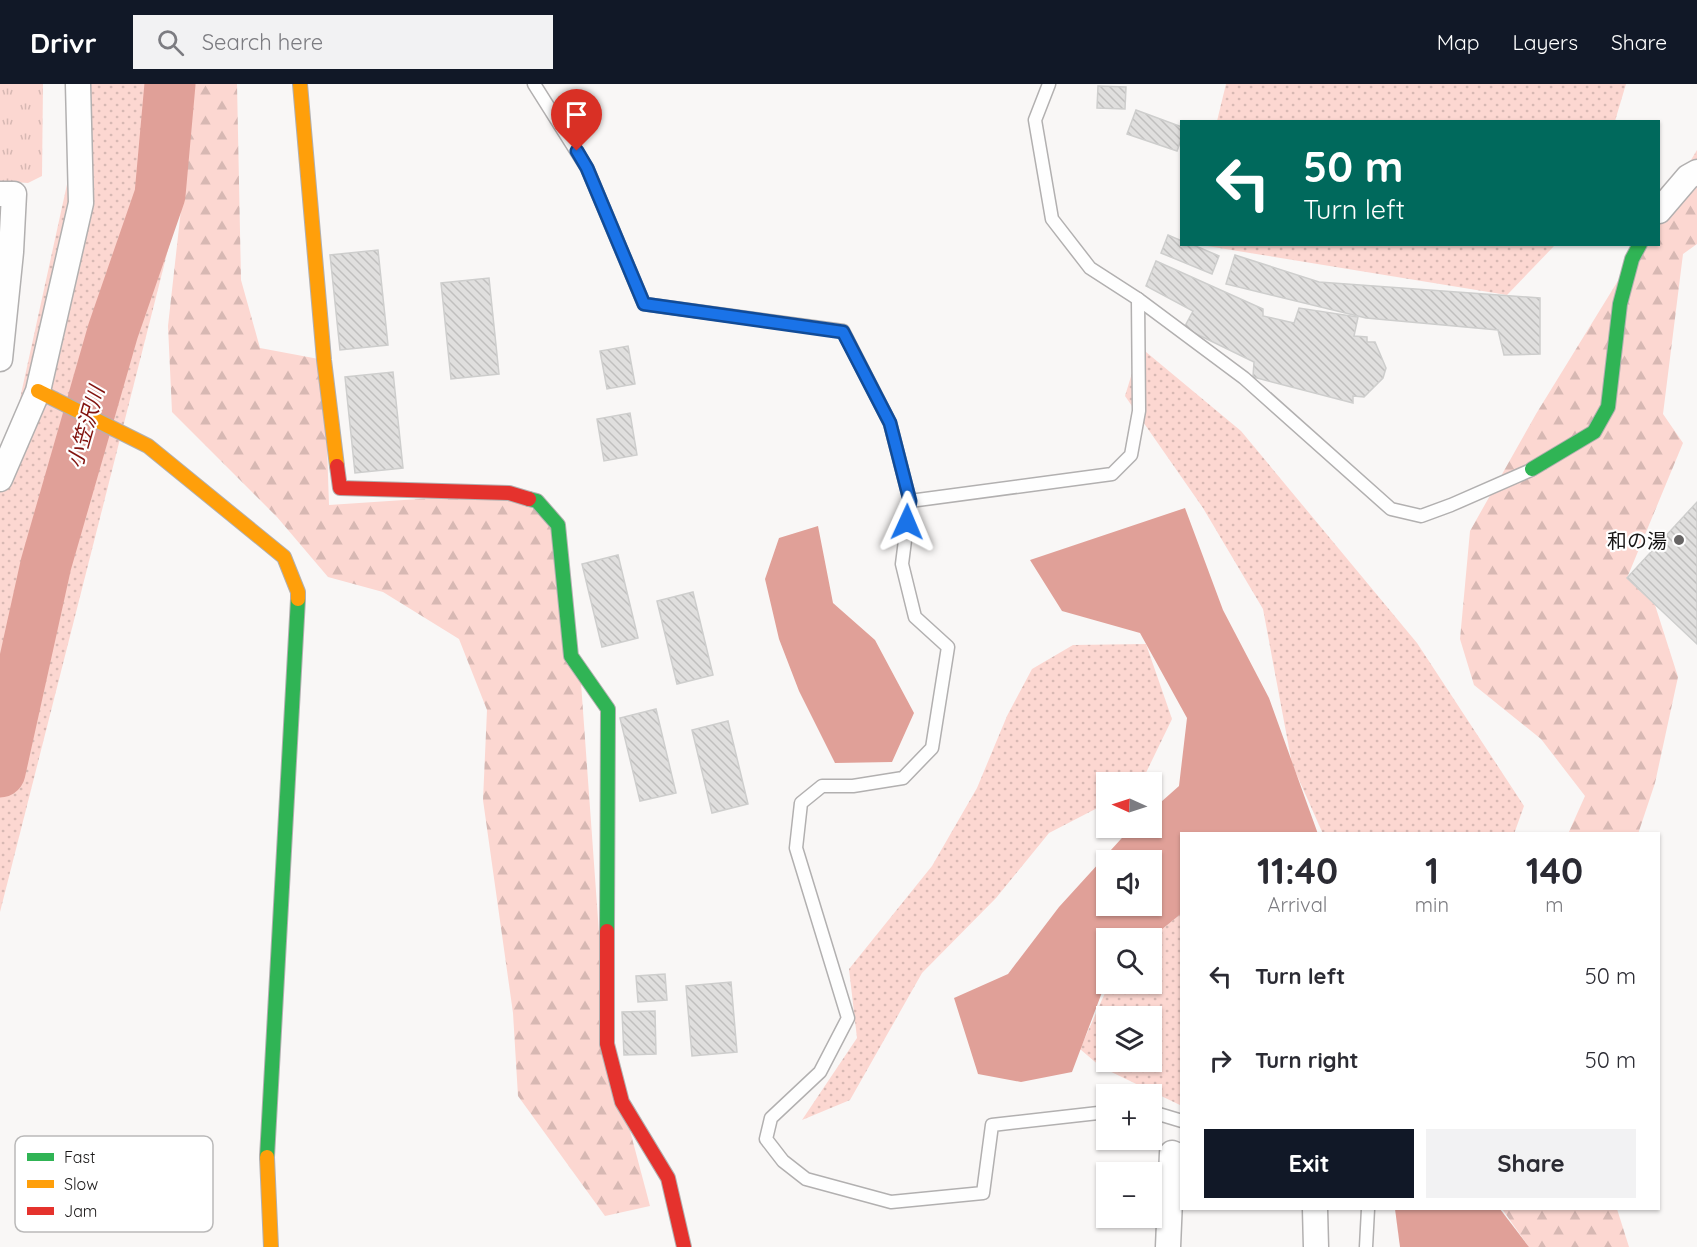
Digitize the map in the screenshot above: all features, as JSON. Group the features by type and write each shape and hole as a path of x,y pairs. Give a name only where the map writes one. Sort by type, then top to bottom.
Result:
{"street":[{"path":"0,479 38,391 81,203 78,84"},
{"path":"300,84 324,360 340,488 509,493 537,501 558,525 571,656 608,709 608,1044 622,1102 668,1179 684,1247 678,1247"},
{"path":"1660,210 1688,177 1697,172"},
{"path":"0,194 14,195 12,252 0,359"},
{"path":"1532,469 1594,432 1608,407 1620,304 1632,259 1639,246"},
{"path":"38,391 148,446 284,557 298,592 267,1156 272,1247"},
{"path":"1168,1247 1172,1154 1180,1156"},
{"path":"1315,1210 1316,1247"}],"lane":[{"path":"534,84 587,168 644,304 843,332 890,423 910,501 902,564 915,617 948,647 933,748 903,778 853,786 822,786 801,802 796,848 848,1018 820,1072 771,1118 766,1139 783,1161 806,1179 891,1202 983,1193 992,1125 1096,1113"},
{"path":"1049,84 1035,120 1052,219 1090,268 1138,299 1244,378 1391,508 1421,516 1532,469"},
{"path":"910,501 1112,474 1131,455 1139,411 1138,299"},
{"path":"1162,1115 1180,1120"},
{"path":"1366,1247 1368,1210"}],"green space":[{"path":"0,84 43,84 42,176 28,183 0,181"},
{"path":"89,84 194,84 173,230 0,912 0,490"},
{"path":"195,84 237,84 241,280 260,348 324,360 329,505 509,493 558,525 580,669 607,1044 650,1206 605,1216 518,1096 513,1013 483,800 487,710 459,639 383,592 328,577 277,517 172,412 168,326"},
{"path":"1226,84 1626,84 1615,120 1217,120"},
{"path":"1697,150 1697,244 1683,254 1663,414 1683,443 1627,578 1655,605 1678,677 1655,783 1639,832 1569,832 1585,796 1541,739 1474,685 1460,639 1470,531 1536,414 1639,246 1660,246 1660,211"},
{"path":"1207,246 1554,246 1507,295"},
{"path":"1140,347 1241,431 1417,643 1524,806 1515,832 1322,832 1292,764 1263,609 1203,508 1125,396"},
{"path":"1146,644 1172,719 1146,772 1096,772 1096,809 1049,833 996,898 922,973 850,1100 802,1120 857,1038 849,969 932,866 977,788 1007,716 1032,669 1073,645"},
{"path":"1180,915 1180,1105 1162,1096 1162,1084 1136,1084 1111,1072 1162,1072 1162,1006 1099,1006 1105,994 1162,994 1162,929"},
{"path":"1096,1013 1096,1063 1080,1049"},
{"path":"1503,1210 1617,1210 1629,1247 1529,1247"}],"shaded area":[{"path":"1185,508 1223,610 1269,698 1317,832 1180,832 1180,915 1162,929 1096,928 1096,994 1101,994 1072,1072 1021,1082 978,1074 954,998 1008,974 1059,907 1096,866 1096,916 1162,916 1162,850 1111,850 1122,838 1162,838 1162,801 1179,786 1187,718 1140,633 1062,611 1030,560"},
{"path":"818,526 833,603 875,640 914,713 892,762 835,763 799,691 779,639 765,579 779,538"},
{"path":"1395,1210 1501,1210 1529,1247 1400,1247"}],"building":[{"path":"1098,86 1126,87 1125,109 1097,108"},
{"path":"1136,110 1180,126 1180,143 1177,151 1127,134"},
{"path":"1168,235 1180,240 1180,246 1196,246 1219,256 1212,274 1161,253"},
{"path":"378,250 388,345 340,350 330,255"},
{"path":"1235,255 1319,282 1540,298 1540,354 1504,355 1498,330 1366,318 1226,284"},
{"path":"1156,261 1263,309 1263,316 1294,323 1299,308 1358,317 1354,336 1367,337 1367,342 1375,342 1386,368 1383,378 1364,397 1353,396 1353,403 1253,377 1254,362 1184,328 1193,311 1146,286"},
{"path":"489,278 499,374 451,379 441,283"},
{"path":"628,346 635,384 607,389 600,351"},
{"path":"393,372 403,468 355,473 345,377"},
{"path":"630,413 637,455 604,461 597,419"},
{"name":"和の湯","path":"1697,502 1697,644 1627,578"},
{"path":"618,555 638,638 602,647 582,564"},
{"path":"693,592 713,675 677,684 657,601"},
{"path":"656,709 676,793 640,801 620,718"},
{"path":"728,721 748,804 712,813 692,730"},
{"path":"665,974 667,1000 638,1002 636,976"},
{"path":"731,982 737,1052 692,1056 686,986"},
{"path":"655,1011 656,1054 624,1055 622,1012"}],"waterway":[{"name":"小笠沢川","path":"0,772 46,564 113,331 160,195 170,84"}],"traffic: fast":[{"path":"1532,469 1594,432 1608,407 1620,304 1632,259 1639,246"},
{"path":"529,499 537,501 558,525 571,656 608,709 607,931"},
{"path":"267,1157 298,599"}],"traffic: slow":[{"path":"300,84 324,360 337,466"},
{"path":"38,391 148,446 284,557 298,592 298,599"},
{"path":"267,1157 271,1247"}],"traffic: jam":[{"path":"337,466 340,488 509,493 529,499"},
{"path":"607,931 607,1044 622,1102 668,1178 684,1247"}],"place":[{"name":"和の湯","path":"1679,540"}],"route":[{"path":"577,151 587,168 644,304 843,332 890,423 910,501 907,522"}]}
